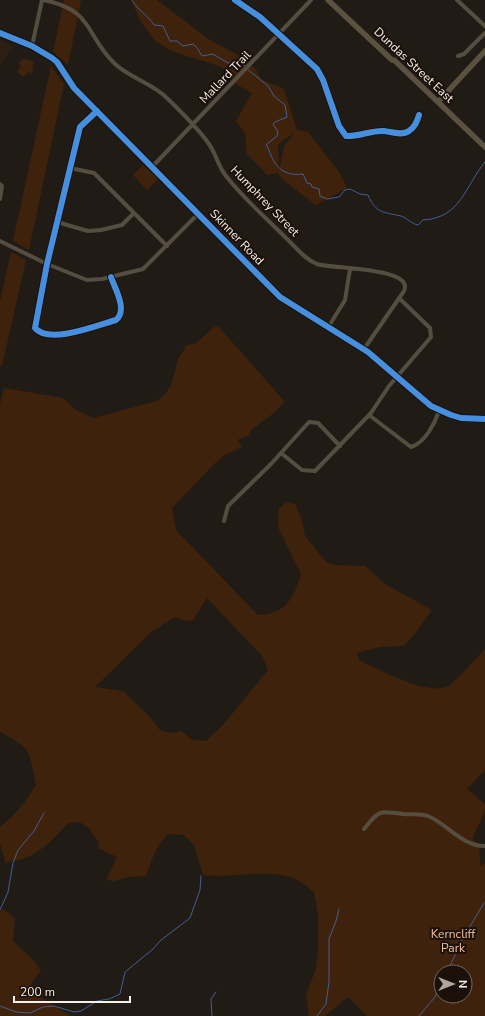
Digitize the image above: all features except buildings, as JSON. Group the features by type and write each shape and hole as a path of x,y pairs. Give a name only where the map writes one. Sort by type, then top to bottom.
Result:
{"main road":[{"name":"Dundas Street East","path":"328,0 392,60 394,60 485,148"},
{"path":"438,102 485,52"}],"street":[{"path":"32,46 43,0"},
{"name":"Humphrey Street","path":"43,0 64,5 78,13 117,65 167,97 210,145 226,177 305,256 324,266 383,272 398,277 406,286 399,298"},
{"path":"234,0 260,17 316,69 323,80 339,126 346,136 357,137 382,131 402,134 408,132 415,125 419,115"},
{"name":"Mallard Trail","path":"152,167 311,0"},
{"path":"457,0 485,26"},
{"name":"Skinner Road","path":"0,33 32,46 57,62 74,88 199,213 280,297 364,349 422,399 440,410 461,418 485,420"},
{"path":"458,56 464,54 485,33"},
{"path":"97,111 80,126 47,264 35,324 38,332 46,335 69,333 116,320 120,317 122,309 110,277"},
{"path":"70,168 94,173 167,246"},
{"path":"0,184 2,186 0,199"},
{"path":"57,222 88,231 101,230 122,225 134,213"},
{"path":"0,240 47,264 87,280 110,277 143,269 199,213"},
{"path":"329,326 345,300 350,269"},
{"path":"281,454 294,465 312,472 340,446 369,415 396,377 432,334 430,328 399,298 364,349"},
{"path":"369,415 411,447 422,440 434,424 440,410"},
{"path":"224,521 228,506 281,454 306,424 312,421 318,423 340,446"},
{"path":"364,830 372,817 381,812 422,815 432,818 459,837 481,846 485,846"}],"shaded area":[{"path":"0,40 14,46 0,66"}],"green space":[{"path":"64,0 81,0 68,65 53,52"},
{"path":"131,0 157,0 211,41 235,53 256,69 261,79 284,89 297,130 308,132 339,172 347,188 316,205 283,180 278,173 267,175 247,154 245,133 236,121 252,93 236,84 222,67 171,51 154,40 140,20","holes":["295,132 284,146 279,171 278,144"]},
{"path":"24,58 26,60 29,59 34,63 32,68 34,69 31,74 29,72 23,77 17,72 21,66 18,64"},
{"path":"51,66 64,84 29,250 13,241"},
{"path":"143,165 158,179 147,190 133,175"},
{"path":"11,252 26,260 2,366 0,366 0,301"},
{"name":"Kerncliff Park","path":"218,326 285,402 270,416 250,431 250,435 237,440 242,447 222,456 222,458 214,464 172,508 176,530 258,615 268,614 276,612 282,608 292,597 301,574 278,527 279,509 286,502 295,504 302,520 305,536 326,562 336,565 365,566 385,584 432,610 413,636 403,646 380,647 357,653 359,660 390,675 416,685 429,688 440,688 448,686 452,683 485,649 485,770 467,789 485,804 485,811 472,839 479,844 480,863 482,866 485,863 485,1016 367,1016 348,997 325,1016 309,1016 306,994 316,969 318,951 318,915 314,892 296,879 273,874 226,876 203,875 194,845 184,835 168,834 157,849 146,876 128,877 114,881 106,880 117,857 98,848 99,843 89,828 80,822 68,823 43,848 28,857 10,861 6,864 0,844 0,827 20,808 36,785 30,757 24,747 0,732 0,404 4,388 63,398 76,410 93,418 157,401 166,393 172,383 178,359 187,345 195,344 214,327","holes":["207,598 262,656 268,670 223,725 206,741 193,740 181,731 170,733 160,730 149,716 123,691 95,687 151,632 175,617 186,621 193,620"]},
{"path":"3,909 15,918 13,940 36,963 41,971 31,983 33,993 71,1016 0,1016 0,912"}],"waterway":[{"path":"132,0 154,25 163,26 170,41 177,41 183,46 193,44 202,56 213,54 228,63 242,63 245,66"},
{"path":"247,69 268,86 274,96 285,105 287,117 273,124 278,132 277,136 266,145 273,160 279,168 290,174 303,174 307,183 311,184 312,187 319,189 320,196 327,199 339,197 345,190 350,189 360,194 368,195 377,209 385,213 401,216 418,225 423,220 436,218 454,207 461,199 485,162"},
{"path":"0,910 8,892 13,863 18,850 34,831 44,813"},
{"path":"0,1006 16,1012 30,1013 43,1007 54,1006 74,1012 81,1011 97,1001 109,999 120,994 125,972 153,949 161,940 190,918 200,890 201,876"},
{"path":"451,964 463,938 484,903"},
{"path":"317,1016 326,1004 329,982 329,939 339,909"},
{"path":"212,1016 211,999 216,992"},
{"path":"419,1016 433,999"}],"cycle path":[{"path":"235,0 260,17 317,69 323,80 339,126 346,136 356,136 379,131 400,133 406,132 414,126 419,115"},
{"path":"0,33 32,46 57,62 74,88 280,297 368,352 431,406 461,418 485,419"},
{"path":"97,111 80,127 47,264 35,328 42,333 51,335 62,334 116,320 121,311 121,305 118,293 111,277"}]}
